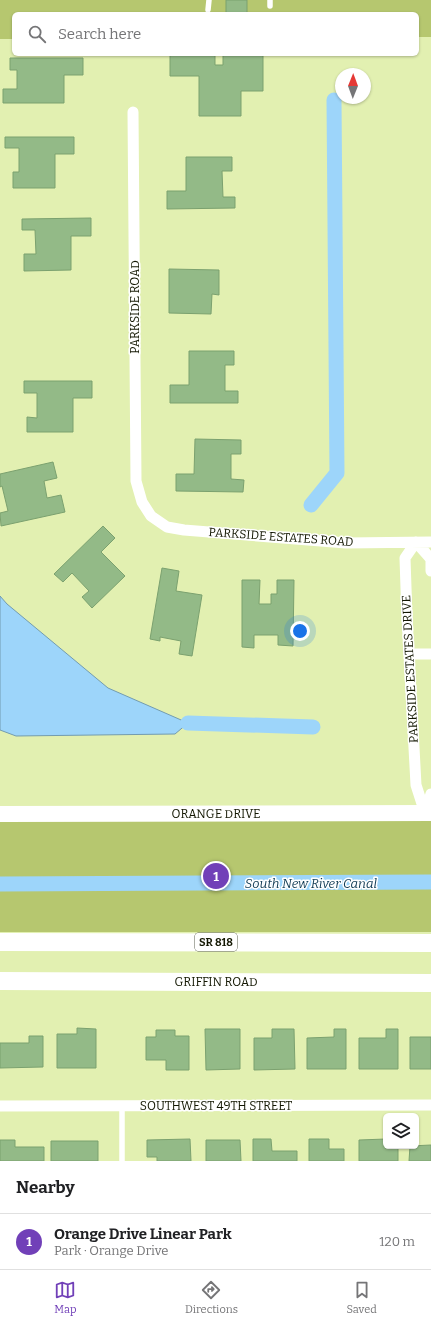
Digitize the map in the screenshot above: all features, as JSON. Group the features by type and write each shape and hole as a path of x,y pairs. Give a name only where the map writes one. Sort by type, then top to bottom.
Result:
{"main road":[{"name":"SR 818","path":"0,942 431,943"},
{"name":"GRIFFIN ROAD","path":"0,982 431,983"}],"street":[{"name":"PARKSIDE ROAD","path":"133,112 136,481 142,502"},
{"name":"PARKSIDE ESTATES ROAD","path":"142,502 151,516 167,528 346,543 431,542"},
{"path":"416,542 431,559 431,571"},
{"name":"PARKSIDE ESTATES DRIVE","path":"416,542 405,558 413,755 416,785 428,813"},
{"path":"409,654 431,654"},
{"path":"428,813 431,794"},
{"name":"ORANGE DRIVE","path":"0,814 428,813"},
{"name":"SOUTHWEST 49TH STREET","path":"0,1106 431,1105"}],"lane":[{"path":"208,10 209,0"},
{"path":"122,1106 122,1161"}],"green space":[{"path":"0,0 431,0 431,37 419,37 419,12 12,12 12,39 0,39"},
{"path":"431,819 431,932 0,932 0,821"}],"water":[{"path":"0,596 7,604 108,688 188,723 175,734 16,736 0,730"}],"building":[{"path":"226,0 247,0 247,12 226,12"},
{"path":"170,56 215,56 215,65 223,65 223,56 263,56 263,91 241,91 241,116 199,116 199,76 170,76"},
{"path":"10,58 83,58 83,75 64,75 64,103 3,103 3,89 17,89 17,70 10,70"},
{"path":"5,137 74,137 74,154 55,154 55,188 13,188 13,172 19,172 19,148 5,148"},
{"path":"186,157 232,157 232,171 222,171 223,197 235,197 235,208 167,209 167,191 186,191"},
{"path":"91,218 91,236 71,236 71,270 24,271 24,254 36,254 35,230 22,230 22,219"},
{"path":"169,269 219,270 219,295 212,294 211,314 169,313"},
{"path":"189,351 234,351 234,365 225,365 225,391 238,391 238,403 170,403 170,385 189,385"},
{"path":"24,381 92,381 92,398 73,398 73,432 27,432 27,417 37,418 37,393 24,393"},
{"path":"195,439 241,440 241,454 231,454 231,479 244,480 243,492 176,491 176,474 194,474"},
{"path":"53,462 57,478 44,481 47,498 61,495 65,512 1,526 0,513 8,511 2,486 0,487 0,474"},
{"path":"103,526 115,538 101,552 125,576 92,608 82,597 89,591 72,573 63,582 54,574"},
{"path":"162,568 179,571 176,591 202,595 192,656 179,654 181,641 160,637 160,641 150,639"},
{"path":"242,580 260,580 259,604 271,604 271,594 277,594 277,580 294,580 293,646 278,645 278,635 254,635 254,648 242,647"},
{"path":"77,1028 96,1029 96,1068 57,1068 57,1034 77,1034"},
{"path":"205,1029 240,1029 240,1069 206,1070"},
{"path":"272,1029 294,1029 295,1069 254,1070 254,1038 272,1038"},
{"path":"334,1029 346,1029 346,1069 307,1069 307,1038 334,1037"},
{"path":"386,1029 398,1029 398,1069 359,1069 359,1038 386,1038"},
{"path":"156,1030 175,1030 175,1036 189,1036 189,1070 166,1070 166,1060 146,1060 146,1037 156,1037"},
{"path":"29,1036 43,1036 43,1067 0,1068 0,1043 29,1043"},
{"path":"410,1037 431,1037 431,1069 410,1069"},
{"path":"190,1139 191,1161 157,1161 157,1157 147,1157 147,1140"},
{"path":"253,1139 271,1139 272,1151 297,1151 297,1161 253,1161"},
{"path":"309,1139 329,1139 329,1149 344,1149 344,1161 309,1161"},
{"path":"383,1139 383,1149 398,1149 398,1161 359,1161 359,1140"},
{"path":"0,1140 15,1140 15,1147 44,1147 44,1161 0,1161"},
{"path":"206,1140 240,1140 241,1161 206,1161"},
{"path":"51,1141 98,1141 98,1161 51,1161"},
{"path":"431,1145 431,1161 409,1161 410,1149 419,1149 419,1146"}],"waterway":[{"path":"311,505 337,473 334,100"},
{"path":"188,723 313,727"},
{"name":"South New River Canal","path":"0,884 431,882"}],"place":[{"name":"Orange Drive Linear Park","path":"216,876"}]}
